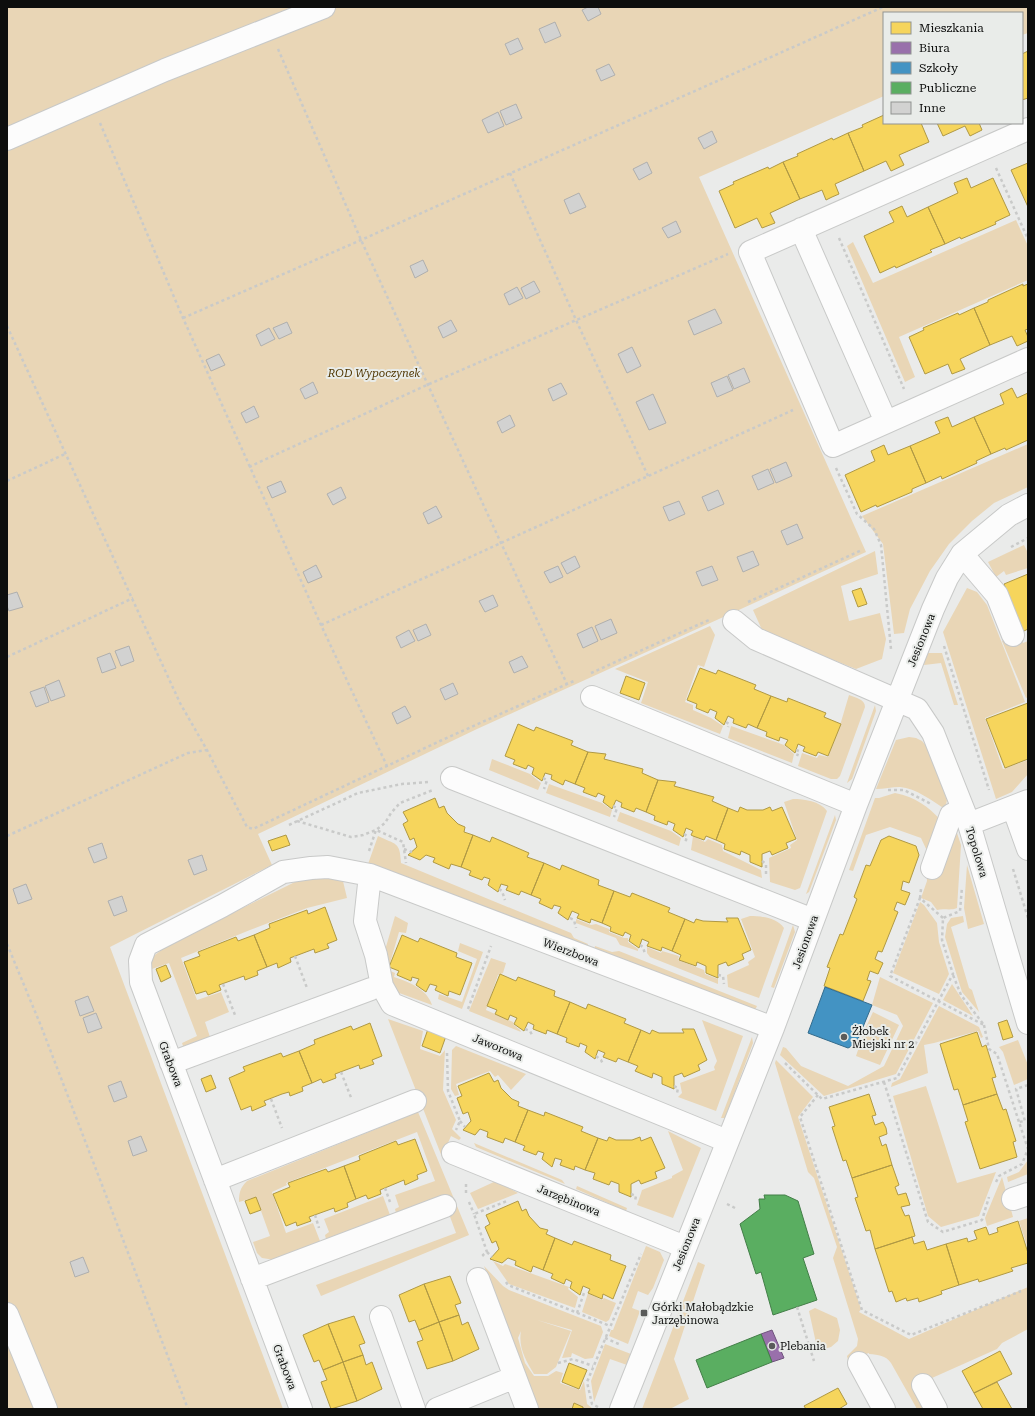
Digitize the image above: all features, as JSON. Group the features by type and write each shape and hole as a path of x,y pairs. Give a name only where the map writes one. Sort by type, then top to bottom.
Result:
{"street":[{"path":"7,139 165,70 324,7"},
{"path":"1028,129 750,252 833,446 1028,359"},
{"path":"801,229 886,422"},
{"name":"Jesionowa","path":"621,1409 772,1028 897,700 947,578 962,554 1009,514 1028,505"},
{"path":"962,554 997,595 1013,635"},
{"name":"Topolowa","path":"730,615 756,639 917,709 933,733 1028,1023"},
{"path":"592,698 856,805"},
{"path":"446,783 488,791 813,920"},
{"path":"932,868 961,816 1020,804 1028,849"},
{"name":"Wierzbowa","path":"369,865 499,924 772,1028"},
{"name":"Jaworowa","path":"369,865 365,921 376,955 382,986 392,1004 459,1021 727,1142"},
{"name":"Grabowa","path":"300,1409 141,982 140,961 146,945 222,906 283,872 311,868 369,865"},
{"path":"171,1063 371,989"},
{"path":"215,1180 415,1102"},
{"name":"Jarzębinowa","path":"460,1156 685,1248"},
{"path":"252,1279 445,1206"},
{"path":"478,1279 528,1409"},
{"path":"7,1314 46,1409"},
{"path":"381,1317 414,1409"},
{"path":"859,1363 884,1409"},
{"path":"438,1409 515,1377"},
{"path":"923,1385 936,1409"}],"path":[{"path":"183,318 883,7"},
{"path":"269,29 361,240 567,684"},
{"path":"92,102 183,318 321,625 387,766"},
{"path":"996,168 1028,239"},
{"path":"510,173 648,476"},
{"path":"838,237 913,410"},
{"path":"250,467 427,385 728,254"},
{"path":"7,326 180,702 247,827 253,830 387,766 581,678"},
{"path":"321,625 797,408"},
{"path":"833,446 834,462 856,514 874,529 881,545"},
{"path":"7,482 65,454"},
{"path":"1009,548 1028,538"},
{"path":"588,675 730,615 862,550"},
{"path":"7,657 133,598"},
{"path":"943,645 991,794"},
{"path":"7,836 188,754 207,750"},
{"path":"542,793 547,780 543,778"},
{"path":"289,825 358,793 402,784 430,782"},
{"path":"297,821 351,837 363,835 376,830 385,823 400,803 446,783"},
{"path":"856,805 879,793 890,790 904,790 961,816"},
{"path":"613,806 617,808 613,821"},
{"path":"369,865 374,834"},
{"path":"683,849 687,836 684,834"},
{"path":"404,849 412,852"},
{"path":"762,862 766,864 766,882"},
{"path":"499,889 502,891 506,902"},
{"path":"943,918 920,898 890,976 984,1025"},
{"path":"943,918 960,911"},
{"path":"570,918 574,920 576,930"},
{"path":"943,918 942,940 960,995 984,1025 989,1049 997,1054 1028,1149 1022,1164 999,1176 996,1182"},
{"path":"465,1127 460,1121 448,1091 447,1050 499,924"},
{"path":"7,944 188,1409"},
{"path":"640,945 643,947 646,958"},
{"path":"295,956 315,1009"},
{"path":"782,1060 822,1099 897,1078 953,974"},
{"path":"718,975 723,976 725,989"},
{"path":"223,984 243,1036"},
{"path":"341,1072 361,1123"},
{"path":"884,1082 928,1222 943,1232 982,1220 989,1196"},
{"path":"1019,1122 1025,1121 1016,1089 1028,1085"},
{"path":"673,1094 678,1093 678,1088 674,1086"},
{"path":"818,1095 800,1117 862,1310 911,1335 1021,1292"},
{"path":"271,1099 290,1150"},
{"path":"460,1121 456,1129 461,1134"},
{"path":"460,1156 466,1194 487,1252 492,1257"},
{"path":"474,1214 509,1200"},
{"path":"604,1409 592,1404 587,1382 649,1233"},
{"path":"485,1258 483,1255 487,1252"},
{"path":"503,1279 508,1285 610,1326"},
{"path":"577,1313 584,1292 581,1292"},
{"path":"797,1307 814,1361"},
{"path":"605,1338 624,1346"},
{"path":"558,1363 573,1359 593,1366"}],"green space":[{"name":"ROD Wypoczynek","path":"7,7 1028,7 1028,33 1023,35 1023,12 883,12 883,96 699,177 866,552 477,729 258,834 272,865 110,947 283,1409 7,1409"},
{"path":"1016,220 1028,246 1028,280 899,337 915,377 905,382 847,246 853,242 873,283"},
{"path":"1028,444 1028,487 994,503 972,521 949,544 930,571 910,609 904,633 894,634 883,544 862,516"},
{"path":"1024,545 1028,553 1028,568 1006,575 1004,571 996,577 988,562"},
{"path":"875,551 878,574 841,586 849,621 880,613 886,639 882,659 856,669 763,632 753,610"},
{"path":"967,588 977,592 987,605 1025,702 985,718 1003,769 1028,760 1028,774 1012,792 996,799 943,632"},
{"path":"710,626 715,635 704,667 698,665 685,702 693,705 693,710 711,718 723,726 720,734 641,703 648,682 615,669"},
{"path":"1020,635 1023,643 1028,641 1028,697 1026,698 1002,641"},
{"path":"926,653 942,653 958,705 954,705 941,663 924,665"},
{"path":"849,695 862,700 865,707 840,776 837,779 831,779 798,766 802,753 817,758 819,755 828,757"},
{"path":"875,705 876,711 852,779 847,783"},
{"path":"731,726 784,745 794,754 792,763 728,738"},
{"path":"909,737 922,741 929,749 947,800 945,809 924,795 906,788 897,787 876,789 896,740"},
{"path":"492,759 530,774 541,783 538,790 489,770"},
{"path":"549,784 602,803 612,810 610,817 546,793"},
{"path":"895,793 909,797 921,803 942,821 928,853 921,838 890,827 866,835 853,871 849,870 875,798"},
{"path":"793,799 807,800 816,803 827,811 800,888 795,890 770,882 769,858 791,848 790,845 797,840 784,802"},
{"path":"620,812 671,831 681,838 679,846 617,821"},
{"path":"835,815 836,820 809,892 806,894"},
{"path":"957,833 961,845 957,908 937,910 931,902 921,898 927,881 926,867 948,840"},
{"path":"378,836 398,847 400,851 401,863 571,933 574,938 588,944 587,948 368,864"},
{"path":"693,836 705,842 708,839 722,845 723,851 761,870 762,878 691,850"},
{"path":"967,865 984,924 968,929 964,908"},
{"path":"342,877 347,898 307,908 181,958 197,1000 221,992 229,1012 205,1022 211,1040 188,1048 183,1046 182,1043 197,1036 169,963 149,970 151,958 168,945 301,879"},
{"path":"920,902 924,905 937,923 939,942 949,974 939,994 893,973"},
{"path":"395,916 408,923 406,933 399,932 388,970 395,973 394,977 406,981 422,990 430,999 432,1005 391,990 383,957"},
{"path":"750,916 764,917 773,920 784,928 759,998 728,987 727,975 749,965 748,962 755,957 741,919"},
{"path":"963,916 964,922 951,927 969,988 972,990 979,1012 962,992 945,937 947,924 951,918"},
{"path":"576,919 591,925 596,924 609,929 609,932 624,938 628,938 628,942 638,949 638,951 620,945 616,938 576,923"},
{"path":"793,925 795,932 774,988 771,987"},
{"path":"460,943 483,952 462,1009 438,999 439,994 462,1002 477,959 458,951"},
{"path":"595,946 612,952 619,951 757,1006 753,1014 594,951"},
{"path":"647,947 661,953 662,951 679,956 678,960 704,970 705,974 718,979 718,984 650,957 647,953"},
{"path":"491,958 506,963 503,973 498,975 486,1010 513,1022 521,1032 469,1011"},
{"path":"880,977 933,1003 896,1074 824,1096 780,1055 783,1047 786,1048 801,1066 848,1086 884,1066 903,1026 897,1015 872,1005"},
{"path":"952,984 973,1016 943,1000"},
{"path":"939,1006 979,1027 983,1037 981,1038 978,1031 924,1045 928,1073 891,1087 892,1083 900,1079"},
{"path":"873,1012 899,1025 880,1065 856,1056 865,1029"},
{"path":"388,1019 423,1031 420,1049 440,1056 445,1050 443,1090 456,1120 452,1129 461,1138 459,1140 451,1136 442,1157"},
{"path":"702,1020 743,1036 716,1111 678,1097 682,1093 680,1083 715,1070 714,1067 717,1061"},
{"path":"752,1037 753,1043 725,1118 721,1118"},
{"path":"1018,1040 1028,1065 1028,1079 1014,1085 1003,1052 999,1047"},
{"path":"456,1046 526,1074 511,1090 498,1075 495,1077 490,1071 456,1084 459,1095 455,1096 451,1089 452,1050"},
{"path":"776,1060 813,1097 798,1117 861,1309 859,1312 909,1339 1028,1287 1028,1329 1002,1343 997,1349 914,1386 927,1409 917,1409 891,1363 886,1358 869,1353 848,1360 847,1356 857,1346 858,1339 833,1258 837,1247 814,1178 808,1172 775,1063"},
{"path":"926,1086 957,1183 996,1172 979,1216 941,1227 928,1216 893,1096"},
{"path":"418,1112 469,1235 321,1296 316,1285 456,1233 442,1195 396,1213 395,1209 399,1207 395,1195 435,1181 417,1132 286,1183 287,1185 272,1192 286,1233 313,1223 320,1241 275,1260 262,1258 257,1253 253,1242 270,1236 256,1197 239,1202 240,1191 247,1181"},
{"path":"668,1131 701,1148 673,1218 637,1205 642,1190 672,1178 672,1176 683,1170"},
{"path":"474,1143 562,1180 565,1184 476,1147"},
{"path":"1028,1160 1028,1174 1008,1182 1007,1177 1019,1172"},
{"path":"1002,1177 1013,1217 987,1226 985,1218"},
{"path":"496,1181 518,1193 478,1209 470,1193"},
{"path":"577,1186 627,1208 626,1211 576,1189"},
{"path":"383,1196 390,1215 326,1239 325,1235 329,1232 324,1219"},
{"path":"1028,1218 1028,1249 1019,1221"},
{"path":"646,1246 660,1252 664,1260 653,1288 648,1295 638,1291 632,1308 640,1311 628,1344 609,1336 611,1330 613,1330"},
{"path":"493,1261 503,1266 505,1264 569,1287 568,1289 578,1297 575,1308 509,1284"},
{"path":"698,1262 705,1265 674,1359 689,1399 670,1409 642,1409"},
{"path":"484,1266 503,1286 509,1290 601,1326 603,1332 593,1358 585,1359 572,1353 571,1357 562,1358 572,1330 537,1320 571,1331 556,1367 547,1374 534,1374 522,1348 520,1337 521,1331 518,1338 525,1363 534,1376 548,1376 556,1371 563,1373 560,1383 580,1390 584,1381 587,1404 593,1409 539,1409"},
{"path":"588,1293 602,1300 604,1298 616,1303 609,1320 606,1322 582,1312"},
{"path":"815,1308 837,1318 840,1330 838,1341 831,1347 820,1350 816,1343 809,1311"},
{"path":"605,1344 631,1354 627,1365 610,1359 594,1402 591,1381"}],"building: Mieszkania":[{"path":"1028,51 1028,98 1023,100 1023,54"},
{"path":"883,115 883,124 921,124 929,142 899,155 904,165 891,171 886,161 864,171 848,133 863,127 862,125"},
{"path":"937,124 979,124 982,130 970,136 965,126 943,136"},
{"path":"848,133 864,171 835,184 839,194 826,200 822,190 800,199 783,162 798,156 797,154 832,138 833,140"},
{"path":"783,162 800,199 770,213 775,223 762,228 757,218 735,228 719,191 734,184 733,182 768,167 769,169"},
{"path":"1028,163 1028,207 1011,170"},
{"path":"967,178 971,188 993,178 1010,215 995,222 996,224 945,244 928,207 958,193 954,183"},
{"path":"902,206 907,217 928,207 945,244 930,250 932,252 896,268 895,266 880,273 864,236 894,222 889,212"},
{"path":"1023,284 1023,286 1028,284 1028,329 1025,330 1028,341 1017,346 1012,336 990,345 974,308"},
{"path":"974,308 990,345 960,359 965,369 952,374 948,364 925,374 909,337 924,330 923,328"},
{"path":"1012,388 1017,398 1028,393 1028,440 1006,450 1005,448 991,454 974,417 1004,404 1000,394"},
{"path":"948,417 952,427 974,417 991,454 976,461 977,463 942,479 941,476 926,483 910,446 940,433 935,422"},
{"path":"884,445 888,455 910,446 926,483 912,489 912,492 861,512 845,475 875,461 871,451"},
{"path":"1028,574 1028,629 1022,632 1004,584"},
{"path":"861,588 867,604 858,607 852,591"},
{"path":"700,668 716,674 718,670 756,685 754,689 771,696 757,728 748,724 746,728 733,723 734,719 728,716 724,725 715,718 717,712 710,709 708,713 696,708 697,704 687,700"},
{"path":"626,676 645,683 639,700 620,693"},
{"path":"771,696 787,702 788,698 826,713 824,717 841,724 828,756 818,752 816,756 803,751 805,747 798,744 795,753 785,745 788,740 780,737 779,741 766,736 767,732 757,728"},
{"path":"1028,703 1028,759 1005,768 986,719"},
{"path":"518,724 534,731 536,727 573,741 571,745 588,752 575,784 565,780 563,785 551,779 552,775 545,773 542,781 532,774 534,768 528,765 526,769 513,764 515,760 505,756"},
{"path":"588,752 606,754 604,759 643,769 642,773 658,780 646,812 636,808 634,812 621,807 622,803 616,800 612,809 603,802 605,796 598,793 596,797 583,792 585,788 575,784"},
{"path":"658,780 676,782 674,786 714,797 712,801 728,808 716,840 706,836 704,840 693,836 691,835 693,831 686,828 683,837 673,830 675,824 668,821 667,825 654,820 655,816 646,812"},
{"path":"435,798 439,808 444,806 447,813 458,824 465,827 464,832 473,835 461,867 451,864 449,869 433,862 435,858 426,855 420,860 408,855 417,847 414,838 410,840 403,824 408,821 403,812"},
{"path":"740,807 747,810 763,810 770,807 772,811 782,807 796,839 786,843 788,848 772,855 770,851 762,854 762,867 750,862 750,855 741,851 740,855 724,849 725,844 716,840 728,808 738,812"},
{"path":"286,835 290,845 272,851 268,841"},
{"path":"473,835 490,842 492,837 529,853 527,857 544,863 531,895 521,891 519,895 506,890 508,886 501,884 498,892 488,885 490,879 484,877 482,880 469,875 471,871 461,867"},
{"path":"889,836 916,846 919,855 909,883 903,881 901,890 910,893 905,905 897,902 894,910 898,912 882,952 878,951 875,959 883,963 878,974 870,971 867,980 871,981 863,1001 824,986 830,968 827,967 840,934 843,935 857,899 854,897 866,865 870,866 881,840"},
{"path":"544,863 560,870 562,865 599,880 598,885 614,891 602,923 591,919 590,923 577,918 579,914 572,911 568,920 558,913 561,907 554,905 552,909 539,903 541,899 531,895"},
{"path":"614,891 630,897 632,893 670,908 668,912 685,919 672,951 662,947 661,951 647,946 649,942 642,939 639,948 629,941 631,935 625,932 623,936 610,931 611,927 602,923"},
{"path":"325,907 337,940 327,944 329,948 315,953 314,949 290,958 291,962 278,968 277,963 267,967 254,935 270,928 269,924 307,910 308,914"},
{"path":"726,918 738,918 751,950 742,954 744,959 728,966 726,962 718,965 718,978 706,973 706,966 697,962 696,966 679,960 681,955 672,951 685,919 694,923 696,919 703,921 728,922"},
{"path":"254,935 267,967 257,971 258,975 245,980 244,976 219,985 221,990 208,995 206,991 196,994 184,962 200,956 198,952 236,937 238,941"},
{"path":"402,935 418,942 420,938 457,953 456,957 472,963 460,995 449,991 448,996 435,990 437,986 430,984 426,992 416,985 419,979 412,977 411,981 397,975 399,971 389,967"},
{"path":"166,965 171,977 161,982 156,969"},
{"path":"500,974 516,981 518,977 555,991 554,996 570,1002 557,1034 547,1030 546,1034 533,1029 534,1025 528,1022 524,1031 514,1024 517,1018 510,1015 508,1020 495,1014 497,1010 487,1006"},
{"path":"570,1002 586,1009 588,1004 626,1019 624,1023 641,1030 628,1062 618,1058 616,1062 603,1057 605,1053 598,1050 595,1059 585,1052 587,1046 580,1043 579,1047 566,1042 567,1038 557,1034"},
{"path":"1007,1020 1013,1037 1003,1040 998,1023"},
{"path":"370,1023 382,1056 372,1060 374,1064 360,1069 359,1065 335,1074 336,1078 323,1083 321,1079 312,1083 299,1051 315,1044 314,1040 351,1026 353,1030"},
{"path":"428,1029 446,1036 440,1053 422,1046"},
{"path":"682,1029 694,1029 707,1060 698,1065 700,1070 684,1077 682,1073 674,1076 674,1089 662,1084 662,1077 653,1073 652,1078 635,1071 638,1066 628,1062 641,1030 650,1034 652,1030 659,1033 684,1033"},
{"path":"977,1032 982,1047 986,1045 996,1077 992,1078 997,1094 963,1105 958,1089 954,1090 940,1044"},
{"path":"299,1051 312,1083 302,1087 303,1091 290,1096 289,1092 264,1101 266,1105 252,1111 251,1106 241,1110 229,1078 245,1071 243,1067 281,1053 283,1057"},
{"path":"489,1073 494,1082 498,1080 501,1088 512,1099 519,1102 518,1106 528,1110 515,1142 505,1138 503,1143 487,1137 488,1132 480,1129 475,1135 463,1130 471,1121 468,1112 463,1114 457,1098 462,1096 458,1086"},
{"path":"211,1075 216,1088 206,1092 201,1079"},
{"path":"869,1094 876,1115 872,1116 875,1125 883,1122 886,1128 887,1134 879,1137 882,1146 886,1144 892,1165 852,1178 846,1160 843,1161 832,1127 835,1126 829,1107"},
{"path":"997,1094 1003,1110 1006,1109 1016,1141 1013,1142 1017,1157 980,1169 965,1122 968,1121 963,1105"},
{"path":"528,1110 544,1116 545,1112 583,1127 581,1131 598,1138 585,1170 575,1166 574,1170 560,1165 562,1160 555,1158 552,1167 542,1159 544,1153 538,1151 536,1155 523,1150 525,1146 515,1142"},
{"path":"609,1137 616,1140 632,1140 640,1137 641,1141 651,1137 665,1168 655,1172 657,1178 641,1184 639,1180 631,1184 631,1197 619,1192 619,1184 611,1181 609,1185 593,1179 595,1173 585,1170 598,1138 607,1141"},
{"path":"415,1139 427,1171 417,1175 418,1179 405,1185 404,1180 380,1190 381,1194 368,1199 366,1195 356,1199 344,1166 360,1160 359,1156 396,1141 398,1145"},
{"path":"892,1165 899,1185 895,1187 898,1195 906,1193 910,1205 901,1207 905,1216 909,1215 915,1236 875,1249 870,1230 866,1231 855,1198 858,1197 852,1178"},
{"path":"344,1166 356,1199 347,1203 348,1207 335,1212 334,1208 309,1217 311,1221 297,1226 296,1222 286,1226 273,1194 290,1187 288,1183 326,1169 328,1172"},
{"path":"256,1197 261,1210 250,1214 245,1201"},
{"path":"518,1201 522,1211 526,1209 529,1216 540,1228 548,1230 546,1234 555,1238 543,1270 533,1266 531,1272 515,1265 516,1261 508,1258 502,1263 490,1259 499,1249 496,1241 492,1243 485,1227 490,1224 486,1215"},
{"path":"1018,1221 1028,1253 1028,1263 1011,1268 1013,1271 979,1282 978,1279 959,1285 946,1244 967,1238 968,1242 977,1239 974,1231 986,1227 989,1235 998,1232 997,1228"},
{"path":"912,1237 914,1244 924,1241 927,1250 946,1244 959,1285 941,1291 942,1294 919,1302 918,1298 907,1301 906,1298 896,1302 892,1291 889,1292 875,1249"},
{"path":"555,1238 572,1245 574,1241 611,1255 610,1260 626,1266 613,1299 603,1294 602,1299 588,1293 590,1289 583,1286 580,1295 570,1288 572,1282 566,1279 564,1284 551,1278 553,1274 543,1270"},
{"path":"450,1276 461,1303 455,1305 459,1315 439,1322 424,1284"},
{"path":"424,1284 439,1322 419,1330 415,1320 409,1322 399,1295"},
{"path":"459,1315 462,1325 468,1322 479,1349 453,1361 439,1322"},
{"path":"354,1316 365,1343 359,1345 363,1355 343,1362 328,1324"},
{"path":"439,1322 453,1361 427,1369 417,1342 423,1340 419,1330"},
{"path":"328,1324 343,1362 323,1370 319,1360 314,1362 303,1335"},
{"path":"1000,1351 1012,1374 974,1393 962,1371"},
{"path":"363,1355 366,1365 372,1362 382,1389 357,1401 343,1362"},
{"path":"343,1362 357,1401 331,1409 321,1382 327,1380 323,1370"},
{"path":"569,1363 587,1370 579,1389 562,1382"},
{"path":"997,1382 1012,1409 983,1409 974,1393"},
{"path":"838,1388 847,1404 839,1409 806,1409 804,1406"},
{"path":"574,1403 583,1407 583,1409 572,1409"}],"building: Biura":[{"name":"Plebania","path":"772,1330 784,1358 772,1362 761,1334"}],"building: Szkoły":[{"path":"825,987 872,1005 856,1044 848,1048 808,1033"}],"building: Publiczne":[{"path":"764,1195 785,1195 798,1201 814,1254 803,1258 817,1300 773,1315 761,1272 756,1274 740,1224 760,1209 759,1199 765,1199"},
{"path":"761,1334 772,1362 707,1388 696,1360"}],"building: Inne":[{"path":"588,7 598,7 601,14 588,21 582,10"},
{"path":"555,22 561,36 545,43 539,29"},
{"path":"518,38 523,49 510,55 505,44"},
{"path":"609,64 615,75 601,81 596,70"},
{"path":"516,104 522,118 506,125 500,111"},
{"path":"498,112 504,126 488,133 482,120"},
{"path":"712,131 717,142 704,149 698,138"},
{"path":"647,162 652,173 639,180 633,169"},
{"path":"579,193 586,207 570,214 564,200"},
{"path":"676,221 681,232 668,238 662,228"},
{"path":"423,260 428,271 415,278 410,266"},
{"path":"534,281 540,292 526,299 521,288"},
{"path":"517,287 523,298 509,305 504,294"},
{"path":"715,309 722,323 694,335 688,321"},
{"path":"451,320 457,331 443,338 438,327"},
{"path":"287,322 292,333 279,339 273,328"},
{"path":"269,328 275,339 261,346 256,335"},
{"path":"632,347 641,366 627,373 618,354"},
{"path":"219,354 225,365 211,371 206,360"},
{"path":"744,368 750,382 734,389 728,375"},
{"path":"727,376 733,390 717,397 711,383"},
{"path":"313,382 318,393 305,399 300,389"},
{"path":"561,383 567,394 553,401 548,389"},
{"path":"653,394 666,423 649,430 636,402"},
{"path":"254,406 259,417 246,423 241,413"},
{"path":"510,415 515,426 502,433 497,422"},
{"path":"786,462 792,476 776,483 770,469"},
{"path":"768,469 774,483 758,490 752,476"},
{"path":"281,481 286,492 272,498 267,487"},
{"path":"341,487 346,498 333,505 327,494"},
{"path":"718,490 724,504 708,511 702,497"},
{"path":"679,501 685,514 669,521 663,507"},
{"path":"436,506 442,517 428,524 423,513"},
{"path":"797,524 803,538 787,545 781,531"},
{"path":"753,551 759,565 743,572 737,557"},
{"path":"575,556 580,567 567,574 561,563"},
{"path":"316,565 322,577 308,583 303,572"},
{"path":"558,566 563,577 550,583 544,572"},
{"path":"712,566 718,580 702,586 696,572"},
{"path":"17,592 23,607 9,611 7,606 7,595"},
{"path":"493,595 498,606 485,612 479,601"},
{"path":"611,619 617,633 601,640 595,626"},
{"path":"426,624 431,635 418,641 413,630"},
{"path":"592,627 598,641 583,648 577,634"},
{"path":"409,630 415,641 401,648 396,637"},
{"path":"129,646 134,661 121,666 115,651"},
{"path":"110,653 116,668 102,673 97,658"},
{"path":"522,656 528,667 514,673 509,662"},
{"path":"59,680 65,696 51,701 45,686"},
{"path":"453,683 458,694 445,700 440,689"},
{"path":"44,687 49,702 36,707 30,692"},
{"path":"405,706 411,717 397,724 392,713"},
{"path":"102,843 107,858 94,863 88,848"},
{"path":"202,855 207,870 194,875 188,860"},
{"path":"26,884 32,899 18,904 13,889"},
{"path":"122,896 127,911 114,916 108,901"},
{"path":"88,996 94,1011 80,1016 75,1001"},
{"path":"96,1013 102,1028 88,1033 83,1018"},
{"path":"121,1081 127,1097 114,1102 108,1086"},
{"path":"141,1136 147,1151 133,1156 128,1141"},
{"path":"83,1257 89,1272 75,1277 70,1262"}],"place":[{"name":"Żłobek Miejski nr 2","path":"844,1037"},
{"name":"Górki Małobądzkie Jarzębinowa","path":"644,1313"},
{"name":"Plebania","path":"772,1346"}]}
